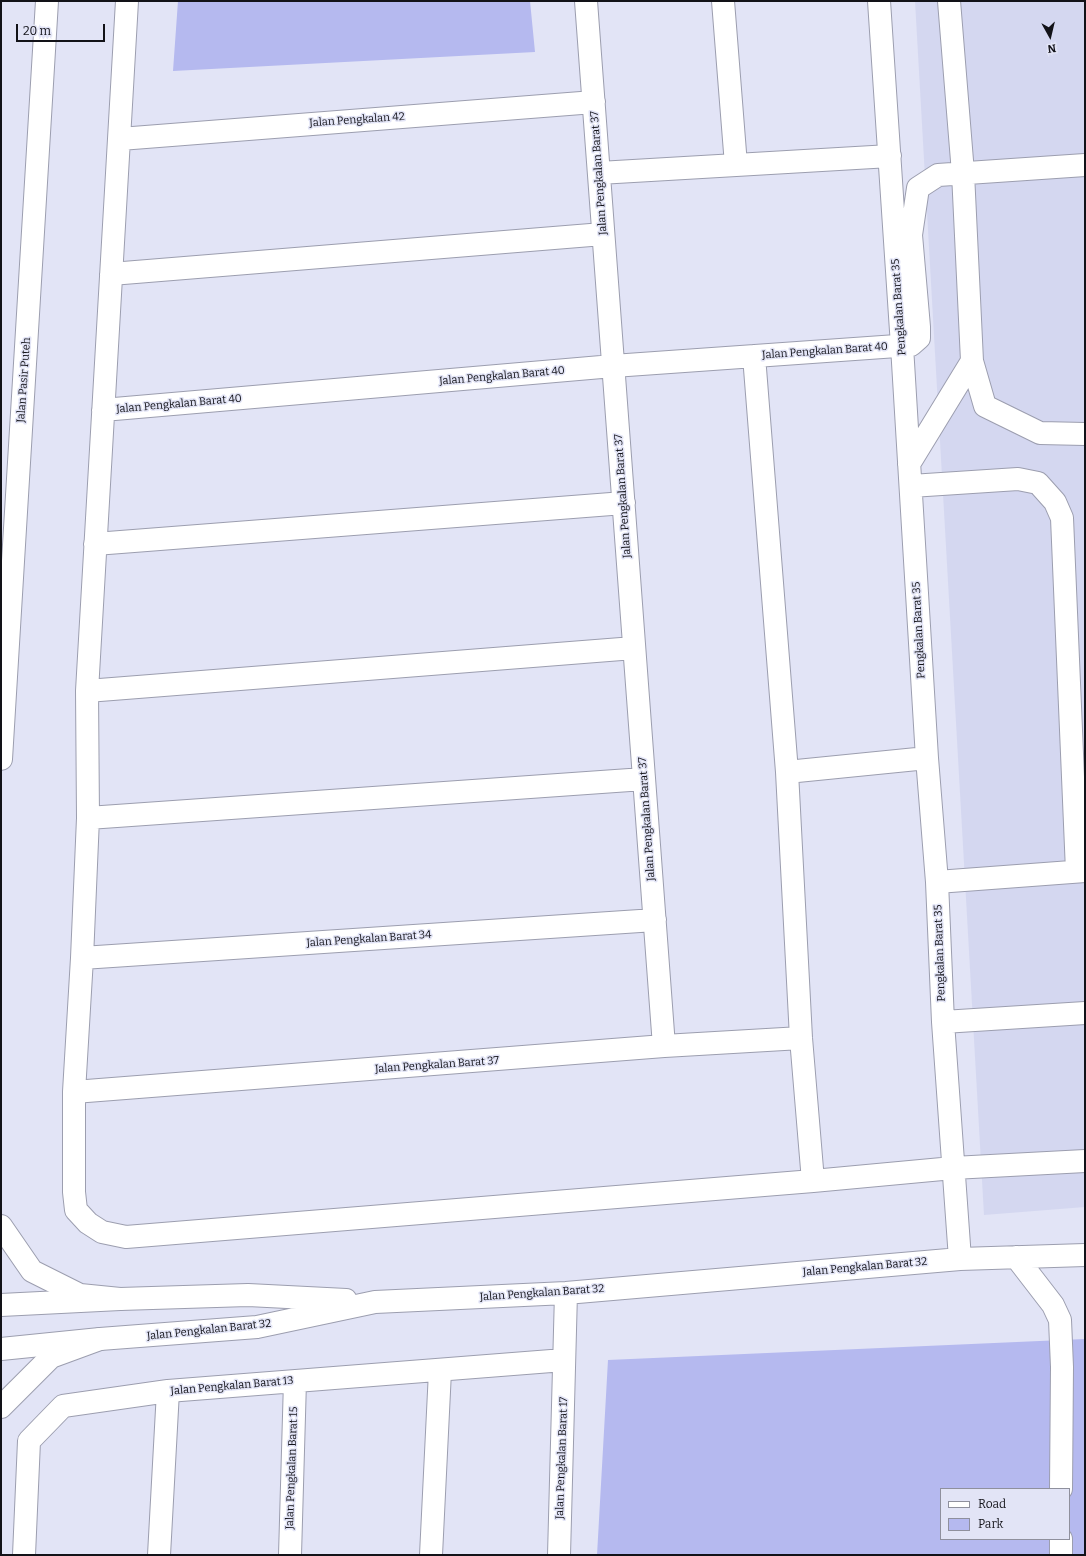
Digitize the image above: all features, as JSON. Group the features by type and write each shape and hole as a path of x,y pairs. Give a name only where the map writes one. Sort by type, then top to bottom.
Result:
{"street":[{"name":"Jalan Pasir Puteh","path":"1,759 47,1"},
{"path":"127,1 87,692 88,818 74,1092 74,1192 76,1210 88,1223 102,1232 126,1236 813,1181 953,1168 1085,1161"},
{"name":"Jalan Pengkalan Barat 37","path":"74,1092 664,1046 586,1"},
{"path":"723,1 736,165"},
{"name":"Pengkalan Barat 35","path":"879,1 927,758 937,882 943,1022 960,1259"},
{"path":"949,1 962,173 972,361 985,406 1040,434 1085,434"},
{"name":"Jalan Pengkalan 42","path":"120,139 594,102"},
{"path":"598,173 890,156"},
{"path":"902,346 911,345 919,338 911,235 918,188 938,175 1085,165"},
{"path":"111,274 603,234"},
{"name":"Jalan Pengkalan Barat 40","path":"103,410 613,366 902,346"},
{"path":"754,356 787,772 801,1038 813,1181"},
{"path":"909,464 972,361"},
{"path":"910,486 1018,479 1038,483 1055,502 1062,518 1081,871 937,882"},
{"path":"95,544 624,503"},
{"path":"87,692 634,648"},
{"path":"787,772 927,758"},
{"path":"88,818 644,779"},
{"name":"Jalan Pengkalan Barat 34","path":"82,958 655,920"},
{"path":"943,1022 1085,1014"},
{"path":"664,1046 801,1038"},
{"path":"1,1226 32,1271 80,1295 120,1299"},
{"name":"Jalan Pengkalan Barat 32","path":"1,1349 100,1339 257,1327 375,1302 566,1293 960,1259 1085,1255"},
{"path":"1016,1257 1053,1304 1060,1320 1062,1367 1061,1488"},
{"name":"Jalan Pengkalan Barat 17","path":"559,1555 566,1293"},
{"path":"1,1305 248,1295 375,1302"},
{"path":"1,1407 51,1357 100,1339"},
{"name":"Jalan Pengkalan Barat 13","path":"24,1555 29,1441 63,1406 168,1391 440,1371 564,1360"},
{"path":"431,1555 440,1371"},
{"name":"Jalan Pengkalan Barat 15","path":"290,1555 295,1381"},
{"path":"159,1555 168,1391"},
{"path":"1061,1540 1061,1555"}],"shaded area":[{"path":"915,1 1085,1 1085,1207 984,1215"}],"green space":[{"path":"178,1 530,1 535,52 173,71"},
{"path":"1085,1339 1085,1555 597,1555 608,1360"}]}
